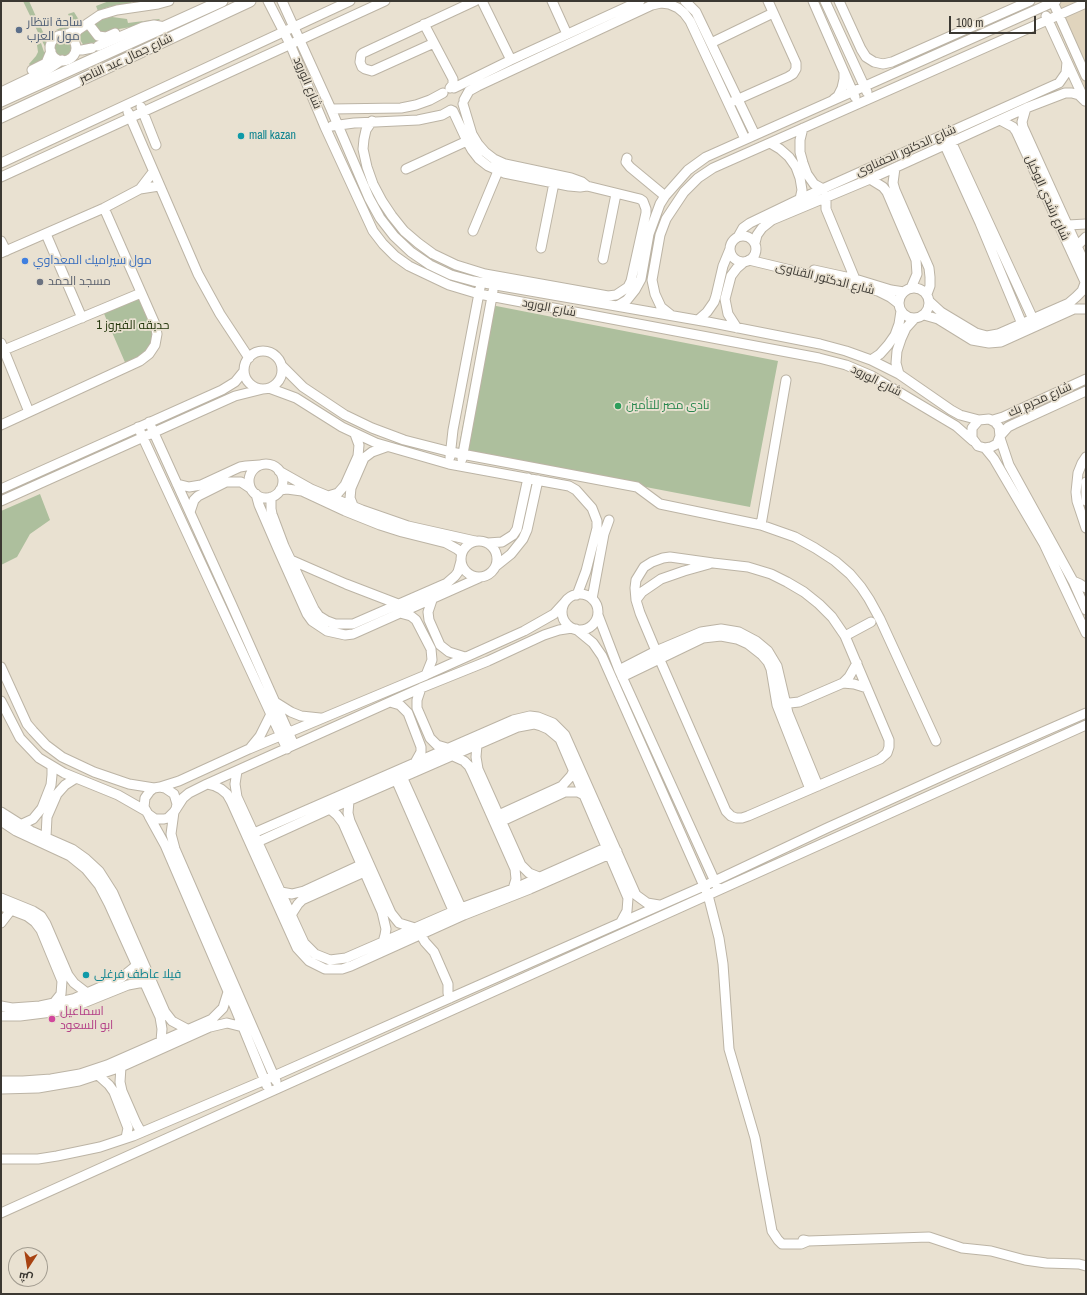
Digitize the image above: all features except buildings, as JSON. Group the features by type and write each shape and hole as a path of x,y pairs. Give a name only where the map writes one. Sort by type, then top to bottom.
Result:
{"main road":[{"name":"شارع جمال عبد الناصر","path":"2,98 222,1"},
{"name":"شارع جمال عبد الناصر","path":"1,117 250,1"},
{"path":"2,98 4,109 11,112"}],"street":[{"path":"1,85 43,66 48,60 51,51 50,47 53,40 73,31 104,11 156,1"},
{"path":"2,98 62,60 69,59 75,53 77,32 100,16 112,11 169,1"},
{"name":"شارع الورود","path":"268,1 290,44 365,216 373,231 383,244 395,256 409,266 449,285 492,297 819,358 846,365 872,376 956,426 973,441"},
{"name":"شارع الورود","path":"282,1 338,124 369,198 380,218 394,236 411,252 430,265 450,275 481,283 672,315 833,347 871,360 899,374 951,410 960,415 979,420"},
{"path":"1,163 350,1"},
{"path":"1,177 385,1"},
{"path":"434,43 372,70 365,70 361,65 360,58 364,53 475,1"},
{"path":"482,1 511,60"},
{"path":"552,1 567,34"},
{"path":"331,109 401,108 416,105 430,100 567,34 621,5 640,1"},
{"path":"685,1 696,12 755,135"},
{"path":"728,104 788,77 793,74 796,69 796,63 768,1"},
{"path":"813,1 858,104"},
{"path":"826,1 870,98"},
{"path":"839,1 866,57 874,62 883,64 892,62 1030,1"},
{"path":"617,306 627,300 641,279 649,234 665,196 688,170 706,157 1054,2 1086,76"},
{"path":"325,127 338,124 418,120 442,115 452,110 457,110 469,91 478,86 652,5 660,3 674,6 684,13 690,21 745,139"},
{"path":"672,315 661,307 654,294 652,280 660,235 666,219 684,192 698,178 713,168 1086,3"},
{"path":"1042,7 1085,102"},
{"path":"711,43 773,13"},
{"path":"88,23 95,35 100,37 106,37 121,30 131,32"},
{"path":"372,122 366,130 363,149 371,178 382,201 404,231 433,254 460,267 493,275 608,296 622,291 631,281 646,209 645,205 640,199 587,186 582,182 571,178 498,171 479,159 466,141 452,110 445,108 442,105 442,97 453,84 453,79 424,24"},
{"path":"62,35 67,36 82,50 95,47 146,26 154,25 165,27"},
{"path":"51,51 55,57 62,60"},
{"name":"شارع الدكتور الحفناوى","path":"738,237 743,228 750,223 800,199 874,177 895,168 946,138 1059,83 1066,74 1067,62"},
{"path":"854,64 867,76 876,78 884,77"},
{"path":"714,74 724,69"},
{"path":"830,101 838,96 842,88 844,79 843,70"},
{"path":"1053,85 1058,94"},
{"path":"449,90 461,92 472,134 485,152 494,159 525,173 554,183 580,187 587,186"},
{"name":"شارع الدكتور الحفناوى","path":"754,243 759,231 769,222 873,166 946,138 1000,120 1058,94 1072,93 1079,96 1085,102"},
{"path":"138,100 156,145"},
{"path":"125,106 198,274 208,294 249,358"},
{"name":"شارع رشدي الوكيل","path":"1026,108 1022,122 1023,128 1086,266"},
{"name":"شارع رشدي الوكيل","path":"1000,120 1013,127 1016,131 1086,284"},
{"path":"803,128 800,140 800,152 803,163 807,174 814,184 825,192 826,209 855,279"},
{"path":"946,138 1034,319"},
{"path":"946,138 980,224 1018,329"},
{"path":"406,169 466,141"},
{"path":"770,143 785,153 796,167 802,190 800,199"},
{"path":"628,158 626,162 630,167 665,196"},
{"path":"871,360 880,354 895,335 899,324 900,299 917,274 916,260 887,192 874,177 873,166"},
{"path":"895,168 895,190 929,268 930,277 928,311 924,315 915,318 906,328 900,339 896,363 899,374"},
{"path":"473,231 498,171"},
{"path":"140,189 153,172"},
{"path":"541,248 554,183"},
{"path":"1,240 3,252 104,208 140,189 159,186"},
{"path":"603,259 616,194"},
{"path":"1,425 140,361 149,354 155,345 157,334 155,324 104,208"},
{"path":"1068,225 1086,224"},
{"path":"46,234 82,318"},
{"path":"698,320 708,312 714,302 722,266 732,243 738,237 747,237 754,243 756,250 749,259 737,268 731,276 725,298 728,314 736,328"},
{"path":"1077,246 1086,237"},
{"path":"730,249 735,259 749,259"},
{"name":"شارع الدكتور القناوى","path":"749,259 855,279 891,290 907,290"},
{"name":"شارع الدكتور القناوى","path":"749,259 878,292 890,297 900,307"},
{"path":"449,464 453,430 481,283"},
{"path":"924,315 938,319 972,340 989,343 1001,342 1034,319 1069,303 1082,291 1086,284"},
{"path":"461,466 494,285"},
{"path":"907,290 920,289 941,312 976,334 987,336 1018,329 1074,309 1086,309"},
{"path":"29,412 2,347 82,318 142,293"},
{"path":"900,307 905,315 915,318"},
{"path":"792,353 795,340"},
{"path":"1,490 229,386 240,377 249,358 257,352 267,352 276,357 282,366 303,387 332,408 357,421 404,440 451,452 632,486 641,489 655,501 665,505 761,525 795,537 815,548 835,561 861,587 880,619 936,741"},
{"path":"1,501 235,396 266,389 276,385 282,373 282,366"},
{"path":"244,371 246,380 253,387 266,389 296,398 355,434 387,447 449,464 569,486 576,490 587,501 595,515 597,528 586,571 577,595"},
{"name":"شارع محرم بك","path":"993,420 1003,417 1086,379"},
{"path":"761,525 786,380"},
{"name":"شارع محرم بك","path":"1000,437 1008,427 1086,391"},
{"path":"1000,437 994,446 985,448 978,446 973,441 971,435 972,428 979,420 986,419 993,420 999,427 1000,437 1009,465 1073,581 1086,610"},
{"path":"149,422 274,701 284,734 290,747"},
{"path":"138,427 271,714 284,734"},
{"path":"328,496 338,493 345,485 358,456 359,445 355,434"},
{"path":"354,508 350,498 351,488 364,458 372,452 387,447"},
{"path":"985,448 994,459 1044,544 1086,633"},
{"path":"1085,462 1082,474 1076,485 1077,501 1086,528"},
{"path":"177,484 189,487 201,485 240,467 260,465 273,466 279,471 354,508 408,526 488,543 502,542 513,535 519,521 528,478"},
{"path":"260,465 250,474 249,479 253,491 307,614 316,624 327,631 336,634 354,634 451,580 458,572 467,546 475,541"},
{"path":"279,471 282,482 280,490"},
{"path":"271,497 272,514 291,560 314,609 319,616 327,621 335,624 353,624 432,600 492,572 496,566 511,554 523,539 527,530 538,480"},
{"path":"190,512 194,500 198,496 226,482 241,482 263,498 271,497 280,490 287,489 302,491 361,518 402,532 452,546 462,557 462,566 468,573 472,576 481,577"},
{"path":"1086,482 1086,501"},
{"path":"1,483 11,485"},
{"path":"592,599 604,534 609,520"},
{"path":"488,543 496,553 496,566"},
{"path":"663,558 712,563 748,566 771,574 804,592 832,617 845,636 889,740 887,753 880,759 742,818 731,816 726,811 658,655 636,600 635,584 638,575 644,567 663,558"},
{"path":"683,559 685,566 684,571"},
{"path":"291,560 399,609 416,620 431,650 431,665 426,675"},
{"path":"636,600 642,592 661,579 712,563"},
{"path":"638,575 651,585"},
{"path":"1073,581 1086,588"},
{"path":"270,1092 165,845 144,807 145,798 150,791 179,781 249,748 426,675 540,623 554,614 570,597 585,595 592,599 597,606 598,615 620,674 719,891"},
{"path":"432,600 428,608 428,620 440,645 449,652 465,657"},
{"path":"565,602 562,612 565,621 593,643 602,656 708,896 719,938 723,964 729,1049 755,1138 771,1227 783,1238 808,1241 929,1238 962,1248 991,1251 1026,1260 1046,1263 1079,1264 1086,1266"},
{"path":"1,701 15,730 26,745 39,758 52,767 118,795 155,819 164,819 171,816 183,798 189,793 207,784 421,688 488,661 544,635 558,630 584,630 592,626 598,615"},
{"path":"845,636 872,622"},
{"path":"620,674 658,655 703,638 721,636 737,638 748,644 757,650 768,662 785,715 814,788"},
{"path":"781,704 799,702 843,683 849,677 857,663"},
{"path":"1,667 27,724 46,745 62,757 94,772 122,782 165,788 174,794 177,804 171,834 175,849 279,1088"},
{"path":"843,683 854,684 867,688"},
{"path":"421,688 417,700 417,708 430,738 437,745 447,748"},
{"path":"274,701 291,712 311,718 322,718"},
{"path":"390,702 400,706 408,713 421,747 419,757 416,761"},
{"path":"785,715 799,702"},
{"path":"249,748 260,736 271,714"},
{"path":"1,1159 38,1159 57,1156 93,1149 141,1132 265,1080 704,886 951,772 1086,714"},
{"path":"254,843 349,801 397,775 416,761 521,717 538,717 554,723 565,735 612,849 628,898 627,911 620,923"},
{"path":"250,834 397,775 453,756 518,727 534,724 548,729 560,739 584,795 636,895 648,903 661,905"},
{"path":"1,1213 1086,725"},
{"path":"477,745 476,757 478,770 515,869 516,879 513,889"},
{"path":"453,756 464,761 469,766 521,865 529,873 539,877"},
{"path":"20,825 33,819 42,808 51,785 52,767"},
{"path":"497,820 562,786 574,770"},
{"path":"237,771 235,791 250,834 297,948 309,955 330,960 346,958 418,932 539,877 612,849"},
{"path":"951,772 956,783"},
{"path":"397,775 459,913"},
{"path":"46,837 47,817 57,794 65,785 76,778"},
{"path":"207,784 215,786 227,794 250,834"},
{"path":"497,820 565,792 571,791 584,795"},
{"path":"349,801 348,813 350,821 384,917 386,935 381,946"},
{"path":"330,809 343,823 391,913 399,923 418,932 434,952 448,984 448,993 450,998"},
{"path":"1,812 20,825 65,845 80,854 93,865 104,878 113,893 165,1012 177,1024 188,1030"},
{"path":"1,821 16,831 61,851 78,862 93,877 105,894 160,1017 162,1029 161,1041"},
{"path":"254,843 281,892 309,955"},
{"path":"459,913 530,889 612,849"},
{"path":"281,892 292,894 304,891 366,867"},
{"path":"291,915 302,900 366,867"},
{"path":"1,898 33,911 41,916 46,924 68,975 74,983 87,994"},
{"path":"1,906 31,919 38,926 43,935 62,981 61,994 53,1004"},
{"path":"1,923 10,910"},
{"path":"1,1006 12,1008 53,1004 72,999 87,994 121,978 137,965"},
{"path":"1,1016 20,1016 60,1011 128,985 144,982"},
{"path":"1,1081 37,1080 80,1074 107,1065 188,1030 216,1016 223,1008 228,992"},
{"path":"1,1089 58,1086 99,1076 210,1027 227,1023 243,1027"},
{"path":"121,1067 120,1082 122,1091 141,1132"},
{"path":"99,1076 114,1092 128,1128 126,1138"}],"shaded area":[{"path":"1063,1 1086,1 1086,90 1049,7"}],"green space":[{"path":"23,1 29,1 47,41 46,49"},
{"path":"109,1 132,1 131,3 108,7 98,11 96,6"},
{"path":"74,12 79,20 77,25 68,30 56,30 69,24 71,20 68,14"},
{"path":"105,16 127,19 128,23 159,19 160,20 144,21 131,27 119,29 108,34 95,30 94,26"},
{"path":"84,30 102,40 84,46 79,38 79,34"},
{"path":"61,38 68,38 71,40 72,44 70,53 62,58 55,55 54,48"},
{"path":"41,43 44,52 46,51 46,58 32,68 29,64 38,52 37,45"},
{"name":"حدبقه الفيروز 1","path":"141,293 155,324 155,345 127,367 102,309"},
{"name":"نادى مصر للتأمين","path":"486,304 778,361 750,507 458,451"},
{"path":"40,494 50,520 30,534 17,557 1,565 1,511"}],"place":[{"name":"ساحة انتظار مول العرب","path":"19,30"},
{"name":"mall kazan","path":"241,136"},
{"name":"مول سيراميك المعداوي","path":"25,261"},
{"name":"مسجد الحمد","path":"40,282"},
{"name":"نادى مصر للتأمين","path":"618,406"},
{"name":"فيلا عاطف فرغلى","path":"86,975"},
{"name":"اسماعيل ابو السعود","path":"52,1019"}]}
